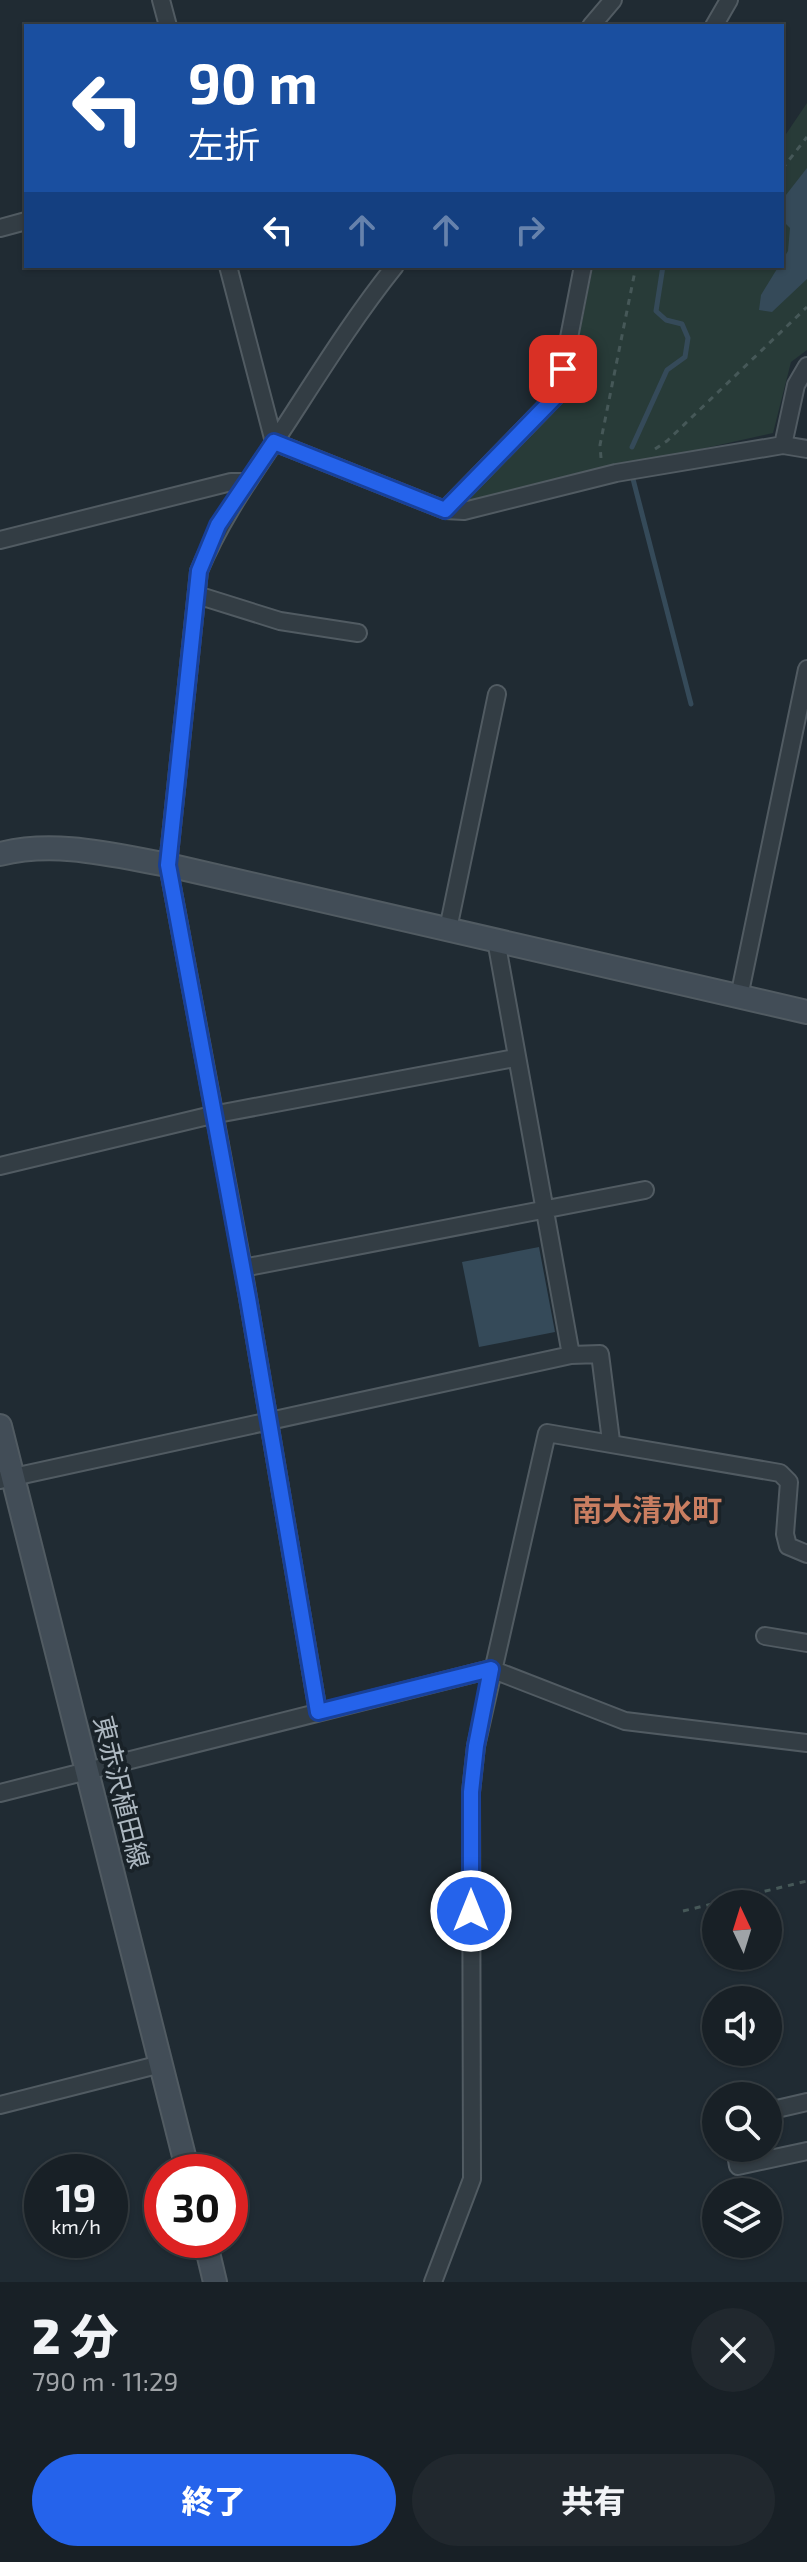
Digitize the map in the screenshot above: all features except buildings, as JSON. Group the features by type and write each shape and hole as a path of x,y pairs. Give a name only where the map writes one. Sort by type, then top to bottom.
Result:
{"street":[{"path":"161,0 167,24"},
{"path":"593,24 613,0"},
{"path":"715,24 729,0"},
{"path":"0,228 24,222"},
{"path":"229,268 274,442"},
{"path":"318,1712 270,1420 168,865 199,571 218,525 364,305 393,268"},
{"path":"445,510 558,394 583,268"},
{"path":"783,445 796,385 807,366"},
{"path":"274,442 445,510 464,511 616,473 783,445 807,449"},
{"path":"0,540 231,482 246,482"},
{"path":"197,595 280,621 358,633"},
{"path":"739,997 801,737 807,669"},
{"path":"448,929 497,694"},
{"path":"0,854 42,847 68,848 168,865 807,1012"},
{"path":"496,940 571,1355"},
{"path":"0,1166 212,1115 515,1058"},
{"path":"243,1268 645,1190"},
{"path":"6,1479 571,1355 600,1354 611,1441"},
{"name":"東赤沢植田線","path":"0,1426 6,1479 86,1771 184,2154"},
{"path":"433,2282 472,2179 471,1792 476,1746 491,1669 547,1433 611,1441 780,1473 789,1482 785,1534 788,1546 807,1554"},
{"path":"765,1636 807,1643"},
{"path":"0,1793 491,1669 625,1721 807,1743"},
{"path":"0,2105 161,2064"},
{"path":"782,2108 807,2102"},
{"path":"782,2156 807,2151"},
{"path":"737,2162 738,2166 756,2162"},
{"path":"209,2258 215,2282"}],"path":[{"path":"784,166 807,137"},
{"path":"612,460 601,458 600,445 636,268"},
{"path":"650,452 667,441 807,307"},
{"path":"683,1911 807,1881"}],"green space":[{"path":"807,103 807,350 791,362 773,433 459,503 568,393 593,268 784,268 784,137"}],"water":[{"path":"807,168 807,279 772,312 759,310 761,295 778,268 784,268 784,258 788,251 790,228 784,222 784,197"},
{"path":"539,1247 555,1332 479,1347 462,1262"}],"waterway":[{"path":"632,447 667,370 685,357 688,338 682,324 666,320 656,311 663,268"},
{"path":"633,479 691,704"}],"district":[{"name":"南大清水町","path":"647,1511"}],"route":[{"path":"471,1911 471,1792 476,1746 491,1669 318,1712 270,1420 168,865 199,571 218,525 274,442 445,510 558,394 563,369"}]}
